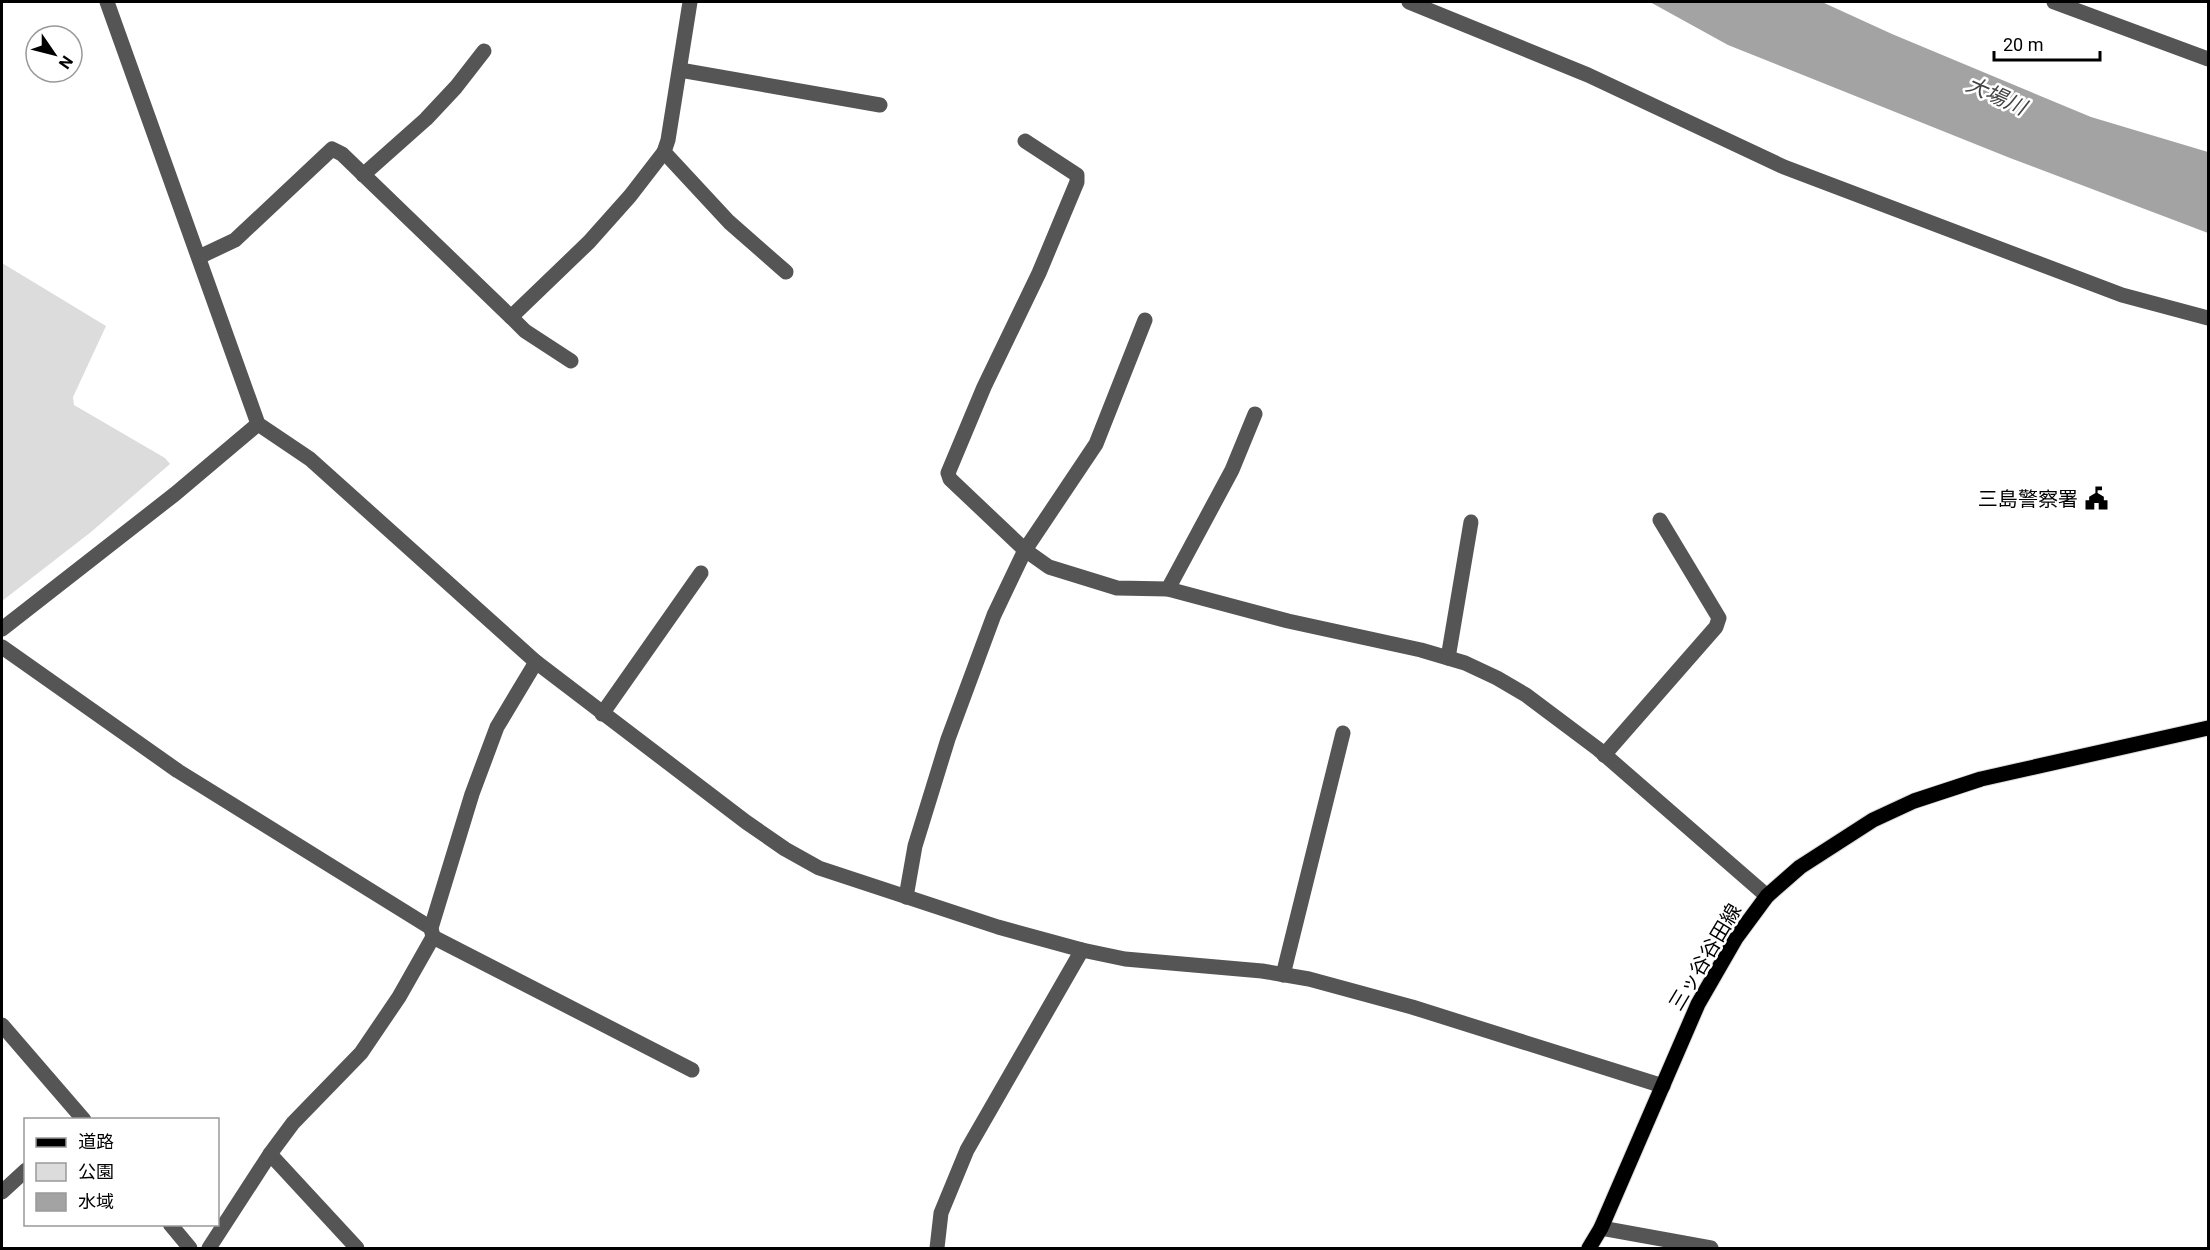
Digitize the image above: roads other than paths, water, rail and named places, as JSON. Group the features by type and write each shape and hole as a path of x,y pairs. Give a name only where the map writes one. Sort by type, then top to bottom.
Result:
{"main road":[{"name":"三ッ谷谷田線","path":"1590,1248 1601,1228 1698,1004 1736,938 1767,896 1800,867 1873,819 1914,801 1981,779 2208,728"}],"street":[{"path":"107,2 258,424 310,459 536,662 746,822 785,849 819,868 998,927 1125,959 1308,979 1412,1007 1663,1086"},
{"path":"511,317 589,242 630,196 664,152 668,140 690,2"},
{"path":"1409,2 1588,75 1784,167 2122,295 2208,318"},
{"path":"2054,2 2208,59"},
{"path":"363,175 426,119 456,87 484,51"},
{"path":"680,70 880,105"},
{"path":"1025,141 1077,175 1077,182 1039,273 984,387 948,473 950,479 1025,550 1049,567 1117,588 1168,589 1246,611 1374,638 1465,663 1497,678 1526,695 1604,754 1767,896"},
{"path":"199,257 235,240 332,149 342,154 525,331 571,361"},
{"path":"664,152 729,222 786,272"},
{"path":"906,897 915,846 948,739 994,615 1025,550 1096,444 1145,320"},
{"path":"1168,589 1232,470 1255,414"},
{"path":"2,629 165,502 258,424"},
{"path":"1604,754 1716,627 1719,618 1660,520"},
{"path":"1448,658 1471,522"},
{"path":"602,714 700,573"},
{"path":"2,648 178,771 432,932 692,1070"},
{"path":"209,1248 293,1123 361,1053 399,997 432,932 472,794 497,727 536,662"},
{"path":"1283,975 1343,734"},
{"path":"937,1248 941,1214 966,1150 1082,950"},
{"path":"2,1025 83,1118"},
{"path":"270,1154 357,1248"},
{"path":"2,1192 24,1172"},
{"path":"172,1226 190,1248"},
{"path":"1601,1228 1711,1248"}],"water":[{"name":"大場川","path":"1650,2 1822,2 1892,34 2091,117 2208,152 2208,233 2010,158 1728,45"}],"place":[{"name":"三島警察署","path":"2096,499"}]}
